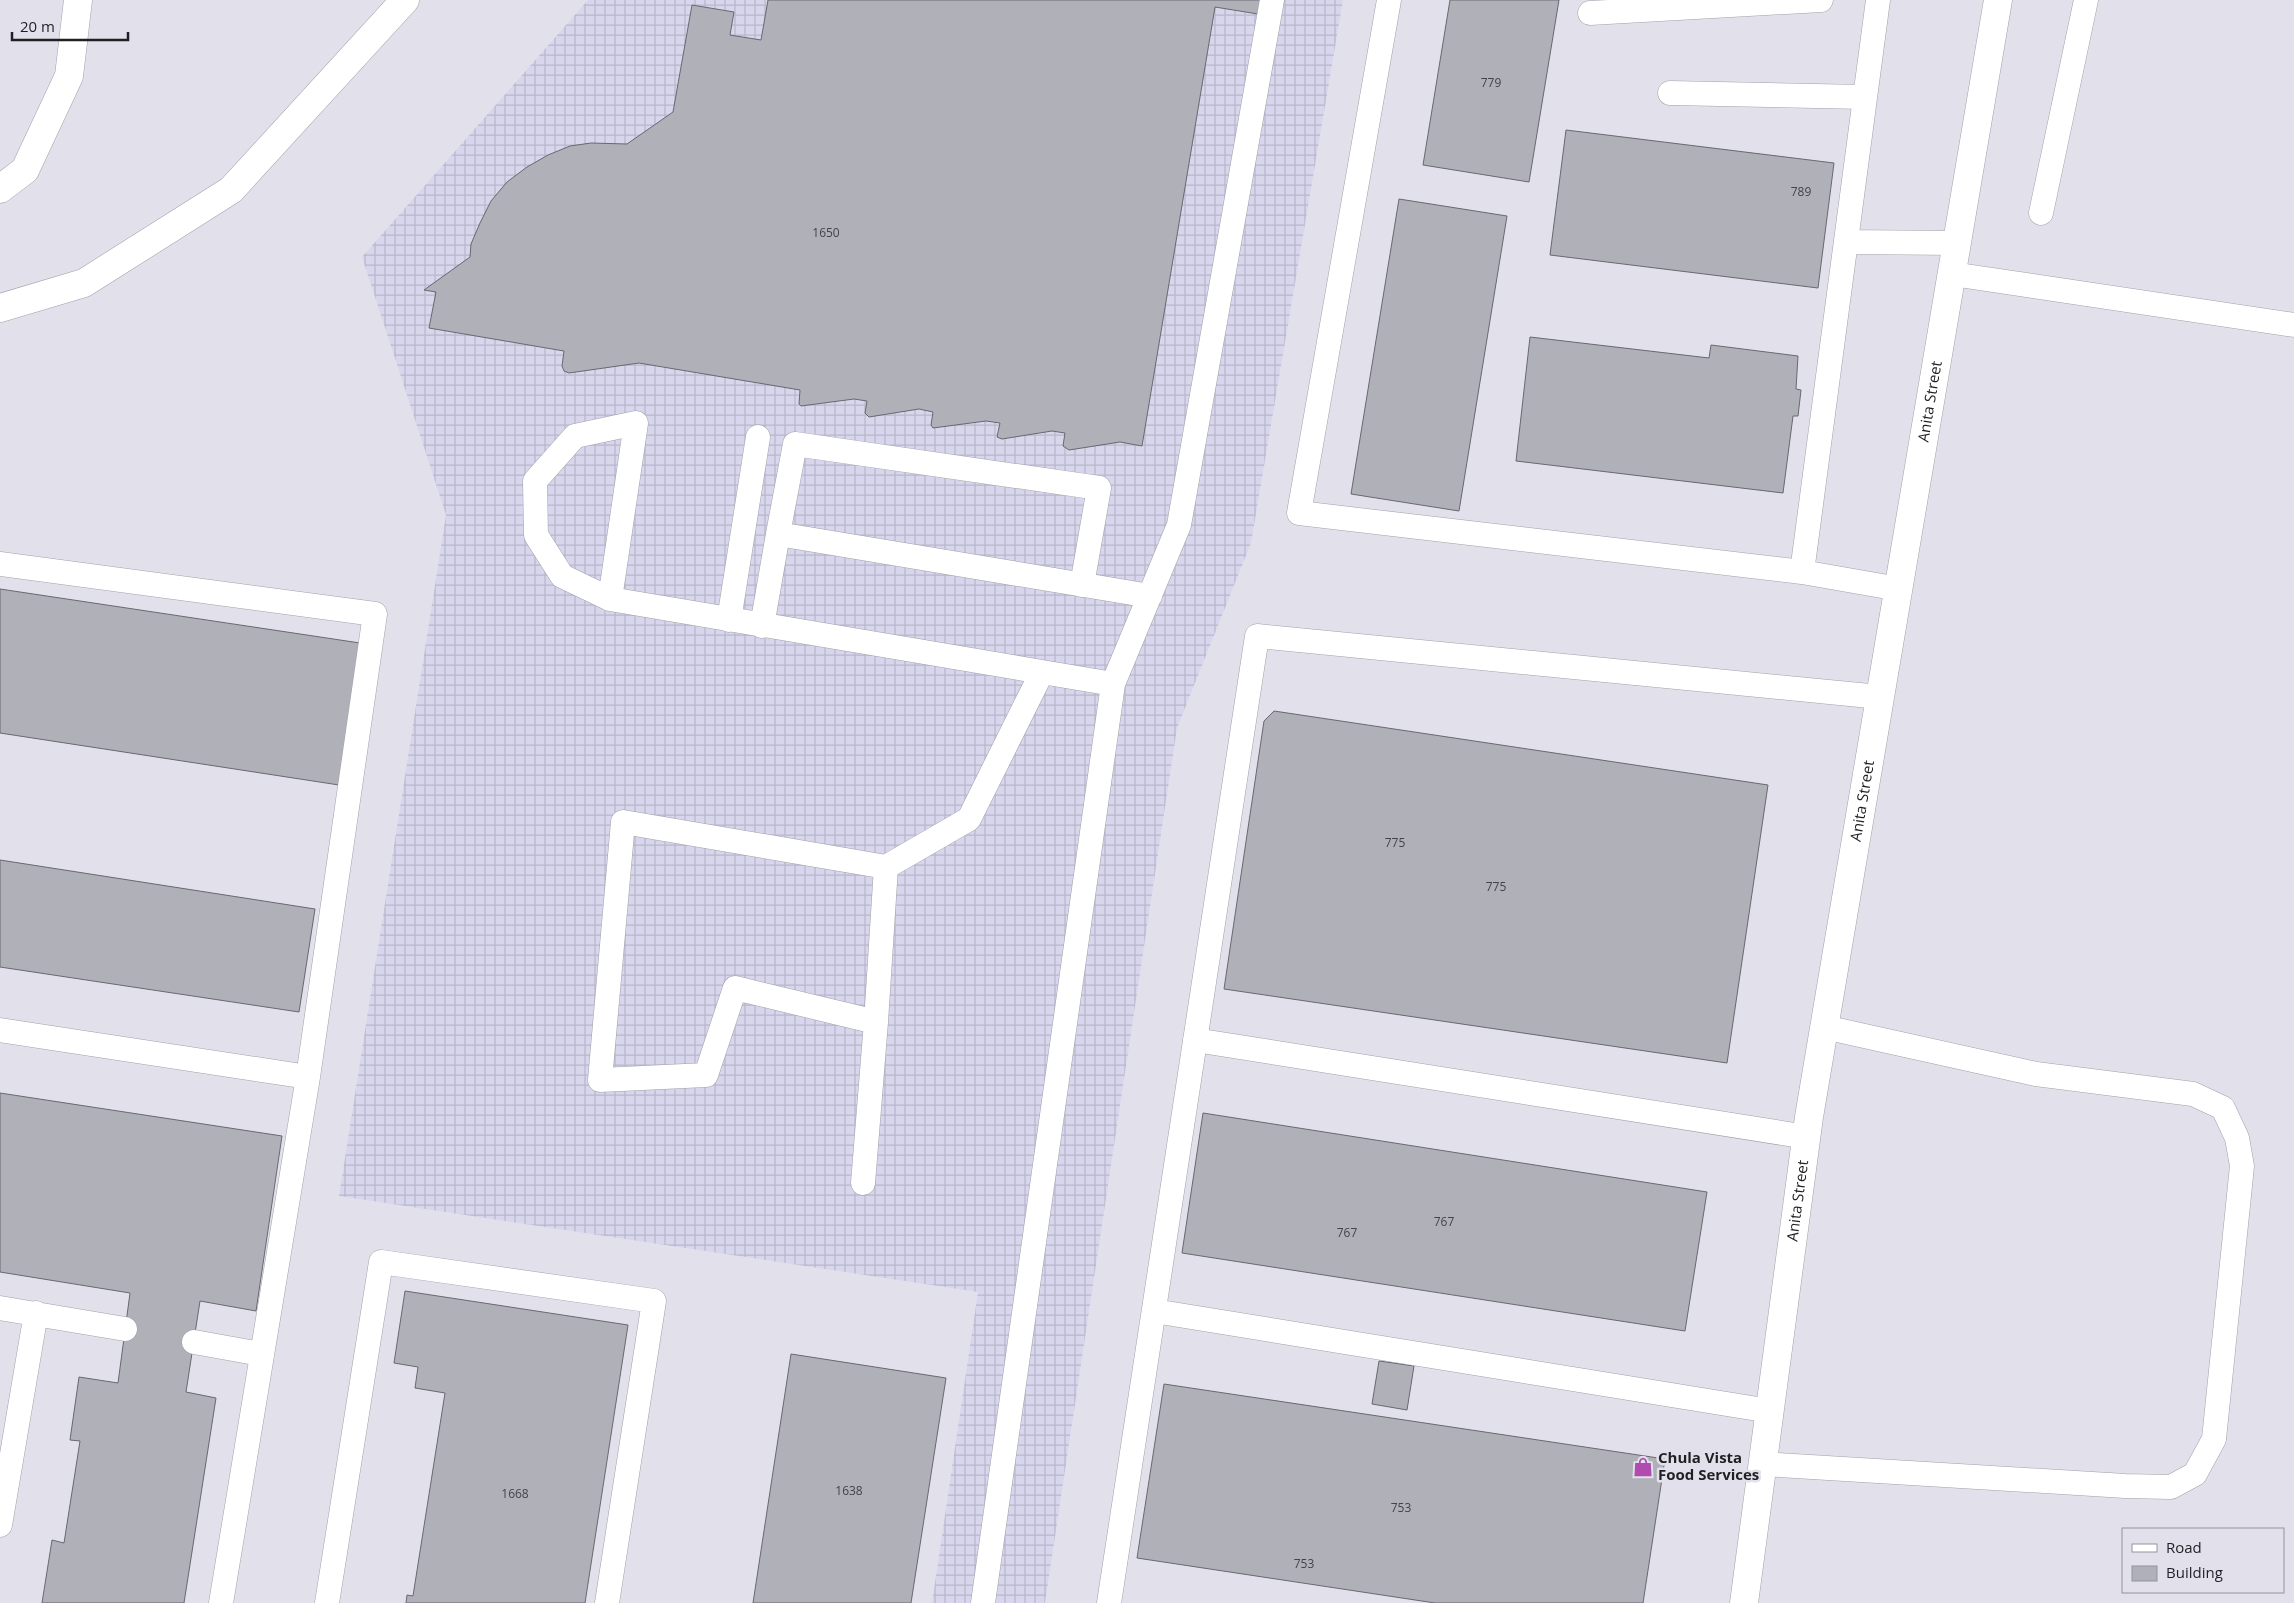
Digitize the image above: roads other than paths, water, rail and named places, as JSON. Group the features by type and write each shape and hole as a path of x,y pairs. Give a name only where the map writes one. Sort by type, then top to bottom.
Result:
{"main road":[{"path":"0,189 25,170 69,76 78,0"},
{"path":"0,308 84,283 231,190 405,0"},
{"name":"Anita Street","path":"1744,1603 1807,1137 1824,1027 1998,0"}],"lane":[{"path":"983,1603 1113,684 1179,525 1272,0"},
{"path":"1389,0 1299,512 1802,572 1899,590"},
{"path":"1590,13 1821,0"},
{"path":"1802,572 1878,0"},
{"path":"2041,213 2086,0"},
{"path":"1670,93 1866,98"},
{"path":"1846,242 1958,243"},
{"path":"1952,274 2294,325"},
{"path":"610,599 636,423 575,436 535,480 536,535 562,576 610,599 1113,684"},
{"path":"729,620 758,437"},
{"path":"762,626 795,444 1099,488 1082,585"},
{"path":"778,534 1150,596"},
{"path":"0,564 375,614 308,1077 221,1603"},
{"path":"1109,1603 1257,636 1880,697"},
{"path":"876,1022 735,988 706,1075 600,1080 623,822 886,867 969,819 1042,672"},
{"path":"863,1183 886,867"},
{"path":"1763,1464 2115,1486 2171,1486 2195,1474 2214,1439 2242,1166 2237,1138 2223,1108 2193,1094 2036,1074 1824,1027"},
{"path":"0,1030 308,1077"},
{"path":"1195,1040 1807,1137"},
{"path":"327,1603 380,1262 654,1301 607,1603"},
{"path":"0,1308 125,1329"},
{"path":"1154,1311 1770,1411"},
{"path":"0,1525 36,1314"},
{"path":"194,1342 261,1354"}],"place":[{"name":"Chula Vista Food Services","path":"1643,1467"}]}
